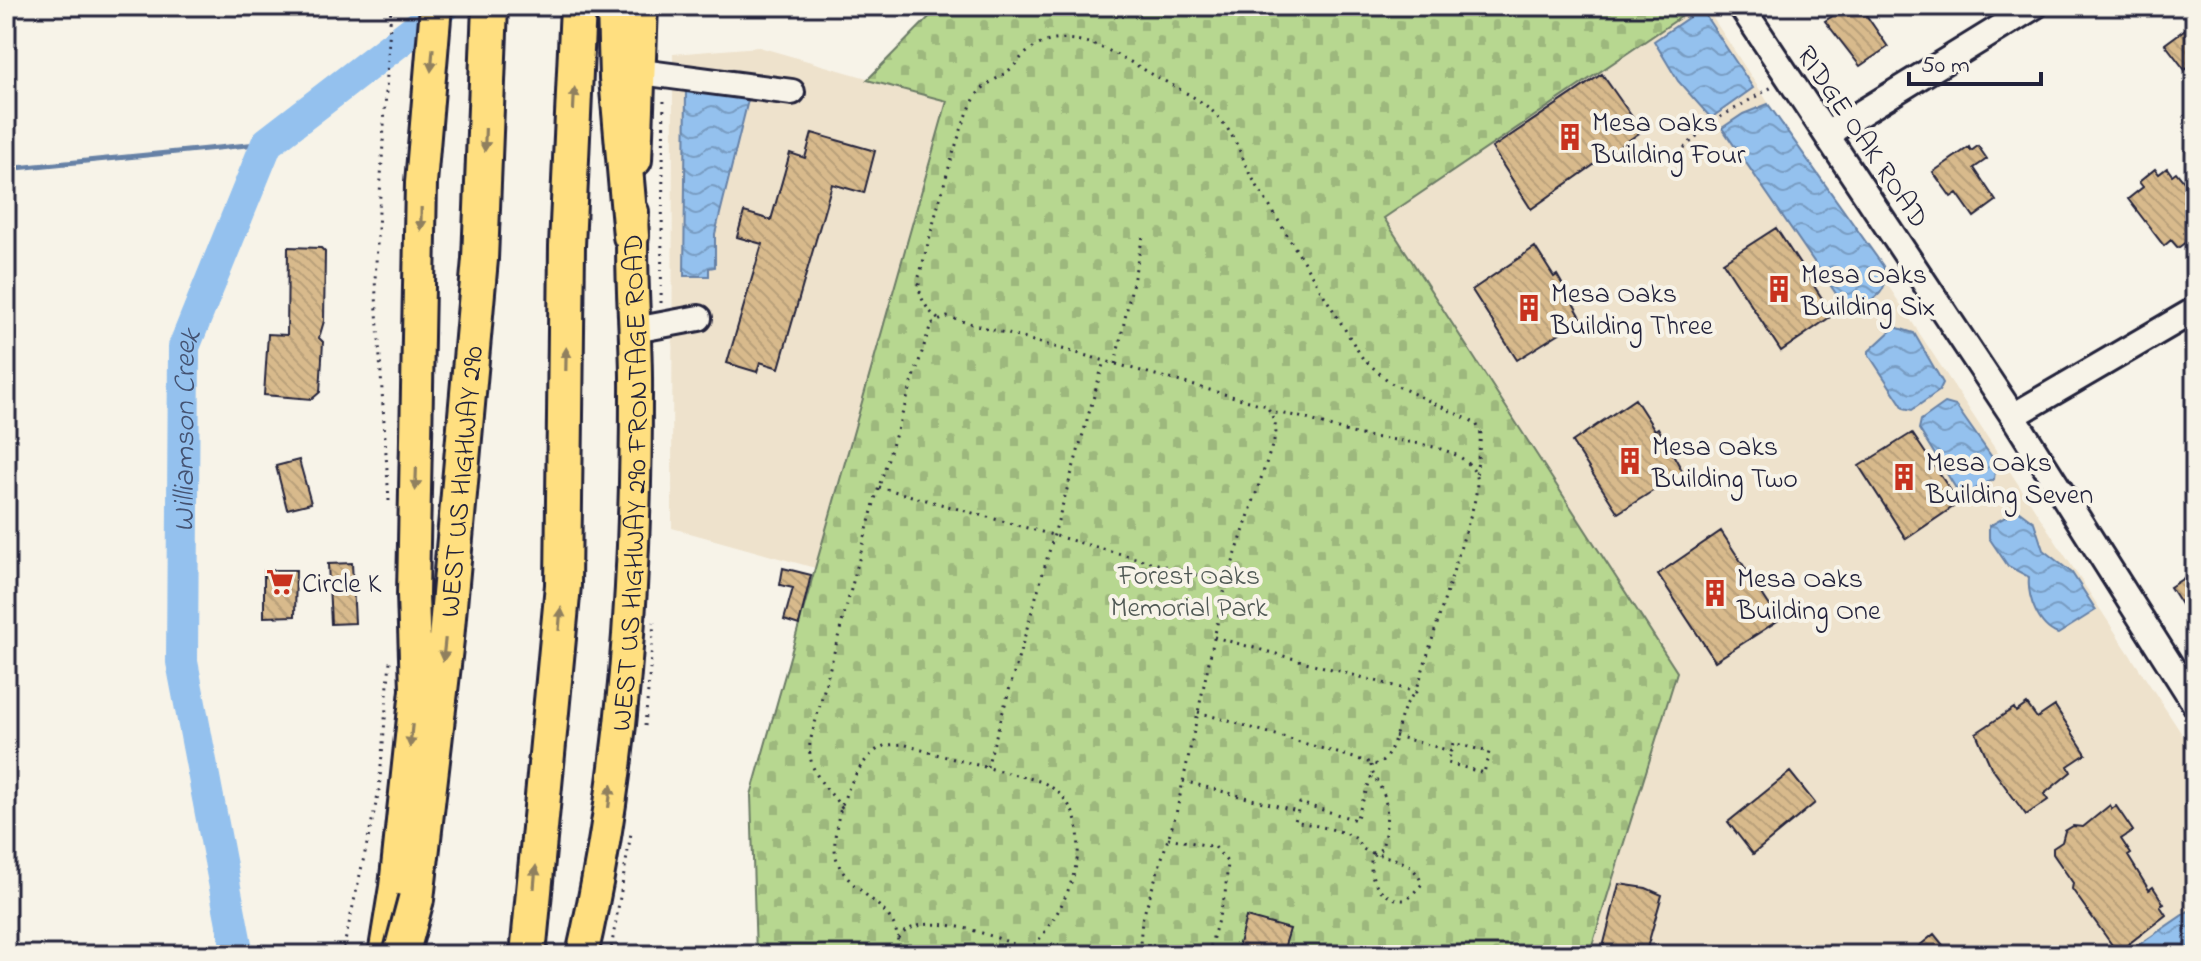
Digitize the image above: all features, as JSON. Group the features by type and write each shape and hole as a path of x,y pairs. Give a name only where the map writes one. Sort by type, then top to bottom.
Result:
{"highway":[{"name":"WEST US HIGHWAY 290","path":"387,949 416,899 446,639 480,259 490,6"},
{"path":"528,955 563,585 567,246 578,6"},
{"path":"615,6 617,78 631,236"}],"main road":[{"name":"WEST US HIGHWAY 290","path":"395,887 416,690 414,546 421,183 436,6"},
{"name":"WEST US HIGHWAY 290 FRONTAGE ROAD","path":"580,949 601,877 627,624 636,395 631,236 642,6"},
{"path":"387,949 395,887"},
{"path":"395,887 410,934 423,955"}],"street":[{"name":"RIDGE OAK ROAD","path":"1741,6 2013,416 2195,704"},
{"path":"1827,134 2035,6"},
{"path":"641,72 792,92"},
{"path":"2013,416 2195,310"},
{"path":"635,330 699,318"}],"path":[{"path":"389,508 375,280 391,6"},
{"path":"938,319 924,303 919,291 919,277 970,106 989,81 1009,71 1026,53 1049,40 1078,40 1110,50 1191,93 1215,110 1235,139 1248,171 1363,359 1391,383 1476,423 1481,434 1474,504 1416,692 1406,704 1386,760 1371,765 1198,712"},
{"path":"1684,148 1712,122 1758,99 1775,85"},
{"path":"1115,364 1143,236"},
{"path":"842,808 814,774 810,763 810,742 879,487 931,324 938,319 947,317 1254,401 1272,413 1293,414 1353,434 1400,440 1448,453 1472,467 1476,476"},
{"path":"987,767 1104,361"},
{"path":"1139,955 1148,895 1183,781 1226,583 1276,434 1272,413"},
{"path":"879,487 1226,583"},
{"path":"1214,637 1416,692"},
{"path":"342,955 379,790 391,651"},
{"path":"1395,736 1451,751"},
{"path":"1453,743 1489,752 1484,773 1448,763 1451,751 1453,743"},
{"path":"898,938 915,924 939,924 1024,948 1033,946 1048,931 1072,886 1079,847 1065,800 1041,782 903,744 884,746 858,769 837,828 837,860 844,873 893,923 900,955"},
{"path":"1371,765 1372,775 1386,805 1385,838 1382,848 1377,852 1370,862 1371,872 1380,891 1398,901 1415,896 1422,884 1420,876 1409,864 1377,852 1364,850 1354,837 1295,821 1300,803 1356,820 1372,775"},
{"path":"1183,781 1297,811"},
{"path":"1168,838 1215,847 1228,863 1225,895 1208,955"},
{"path":"1024,948 1031,955"}],"shaded area":[{"path":"1697,6 1705,6 2195,754 2195,955 1589,955 1677,672 1384,218"},
{"path":"759,47 947,101 815,568 672,528 673,54"}],"green space":[{"name":"Forest Oaks Memorial Park","path":"940,6 1697,6 1384,218 1677,672 1589,955 756,955 751,795 947,101 867,80"}],"water":[{"path":"1701,9 1753,88 1711,118 1678,81 1654,41"},
{"path":"686,89 748,100 715,234 715,267 709,268 709,276 684,276"},
{"path":"1768,104 1883,266 1885,283 1878,296 1850,314 1722,128 1743,114"},
{"path":"1895,327 1914,333 1943,383 1939,391 1912,410 1904,408 1869,355 1869,351"},
{"path":"1945,403 1956,406 1996,463 1994,479 1966,494 1957,490 1919,429 1921,420"},
{"path":"2018,510 2034,522 2043,550 2072,573 2096,610 2058,634 2045,625 2035,610 2029,577 2008,566 1989,538 1989,526"},
{"path":"2190,910 2195,917 2195,948 2184,955 2124,955"}],"building":[{"path":"1847,6 1860,6 1888,47 1860,66 1825,21"},
{"path":"2195,22 2195,62 2185,70 2165,44"},
{"name":"Mesa Oaks Building Four","path":"1602,74 1642,131 1531,209 1492,148"},
{"path":"812,133 875,151 864,193 832,184 779,368 760,362 757,372 727,363 762,244 737,237 744,212 771,220 790,153 805,158"},
{"path":"1978,146 1987,159 1974,168 1996,201 1974,217 1957,193 1951,197 1933,172 1969,147 1971,151"},
{"path":"2167,168 2172,175 2176,172 2191,190 2187,193 2195,203 2195,220 2188,226 2195,235 2178,248 2171,240 2164,246 2128,199 2143,187 2139,182 2155,169 2159,174"},
{"name":"Mesa Oaks Building Six","path":"1776,228 1833,315 1781,351 1723,262"},
{"path":"288,247 321,248 325,252 324,321 319,338 323,342 320,392 312,399 264,395 268,334 287,335"},
{"name":"Mesa Oaks Building Three","path":"1535,247 1554,277 1557,275 1582,319 1517,360 1472,290"},
{"name":"Mesa Oaks Building Two","path":"1635,399 1655,430 1658,428 1683,472 1618,513 1572,442"},
{"name":"Mesa Oaks Building Seven","path":"1912,433 1959,503 1906,539 1859,466"},
{"path":"299,460 311,503 287,509 276,466"},
{"name":"Mesa Oaks Building One","path":"1721,531 1779,620 1715,661 1658,574"},
{"name":"Circle K","path":"352,563 355,623 331,624 328,564"},
{"path":"783,568 811,575 799,625 784,620 793,588 780,585"},
{"name":"Circle K","path":"264,570 296,570 295,616 264,617"},
{"path":"2187,576 2195,589 2195,602 2184,609 2170,587"},
{"path":"2027,704 2037,718 2055,706 2086,754 2068,766 2071,772 2044,794 2048,800 2026,815 1991,767 1976,733 2014,708 2016,712"},
{"path":"1790,772 1815,803 1753,854 1728,822"},
{"path":"2110,805 2112,809 2116,806 2133,831 2121,839 2149,890 2153,887 2164,904 2160,906 2166,915 2122,949 2112,945 2072,889 2073,883 2053,854 2053,848 2062,842 2065,831 2073,826 2083,827"},
{"path":"1619,884 1646,888 1662,895 1645,955 1601,955"},
{"path":"1246,917 1290,929 1282,955 1236,955"},
{"path":"1934,934 1951,955 1908,955"}],"waterway":[{"name":"Williamson Creek","path":"238,955 182,662 184,347 267,143 445,6"},
{"path":"6,169 267,143"}],"place":[{"name":"Mesa Oaks Building Four","path":"1570,137"},
{"name":"Mesa Oaks Building Six","path":"1779,289"},
{"name":"Mesa Oaks Building Three","path":"1529,308"},
{"name":"Mesa Oaks Building Two","path":"1630,461"},
{"name":"Mesa Oaks Building Seven","path":"1904,477"},
{"name":"Circle K","path":"280,582"},
{"name":"Mesa Oaks Building One","path":"1715,593"}]}
